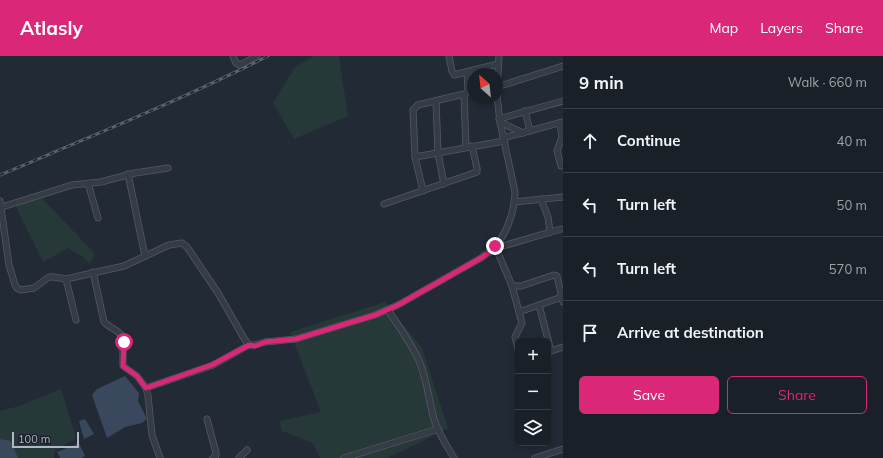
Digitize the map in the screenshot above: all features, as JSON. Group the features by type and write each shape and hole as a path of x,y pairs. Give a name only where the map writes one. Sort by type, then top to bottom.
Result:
{"street":[{"path":"233,56 236,63 240,65 256,56"},
{"path":"449,56 454,75 467,72"},
{"path":"498,68 499,56"},
{"path":"482,68 498,64"},
{"path":"503,85 563,66"},
{"path":"423,191 415,157 413,110 418,105 464,94 467,91"},
{"path":"384,204 477,172 477,168 469,147 464,94"},
{"path":"436,101 438,154 444,184"},
{"path":"500,120 563,101"},
{"path":"498,104 503,139 515,197 507,226 496,247 512,286 520,312 522,324 515,338"},
{"path":"525,112 530,131"},
{"path":"500,120 523,133"},
{"path":"415,157 438,154 469,147 562,123 562,137 557,153 561,166"},
{"path":"168,168 128,174 106,181 72,185 1,204 7,251 13,280 17,288 21,290 34,288 49,278 54,277 66,279 124,266 175,243 182,243 187,247 218,293 249,345"},
{"path":"128,174 145,256"},
{"path":"88,183 98,218"},
{"path":"515,197 541,199 563,197"},
{"path":"541,199 548,217 550,232"},
{"path":"146,388 212,365 249,345 255,346 265,342 296,339 388,310 481,258 496,247 561,229"},
{"path":"0,253 7,251"},
{"path":"93,272 104,322 120,333 123,337 123,366 137,376 146,388 152,435 160,458"},
{"path":"512,286 521,286 554,275 557,276 562,299 520,312"},
{"path":"66,279 76,320"},
{"path":"539,305 547,338"},
{"path":"388,310 419,361 438,429 454,458"},
{"path":"551,352 563,348"},
{"path":"207,419 216,453 216,456 213,458"},
{"path":"344,458 438,429"},
{"path":"535,458 563,449"},
{"path":"238,458 247,450"}],"shaded area":[{"path":"314,56 339,56 348,116 294,139 273,103 295,67"},
{"path":"35,197 42,198 95,254 90,264 83,257 68,248 43,262 15,205"},
{"path":"385,302 422,348 448,428 388,458 320,458 313,443 282,431 279,421 321,412 290,332"},
{"path":"61,389 76,438 54,452 54,458 0,458 0,411 19,406"}],"water":[{"path":"125,376 139,393 138,401 147,419 142,423 125,427 107,438 92,395 97,389"},
{"path":"85,419 94,434 84,439 79,421"},
{"path":"0,439 11,441 18,458 0,458"},
{"path":"79,443 85,456 81,458 60,458 57,452"}],"railway":[{"path":"0,175 169,103 268,56"}],"route":[{"path":"124,342 123,366 126,370 137,376 146,388 212,365 249,345 255,346 265,342 296,339 388,310 481,258 495,246"}]}
